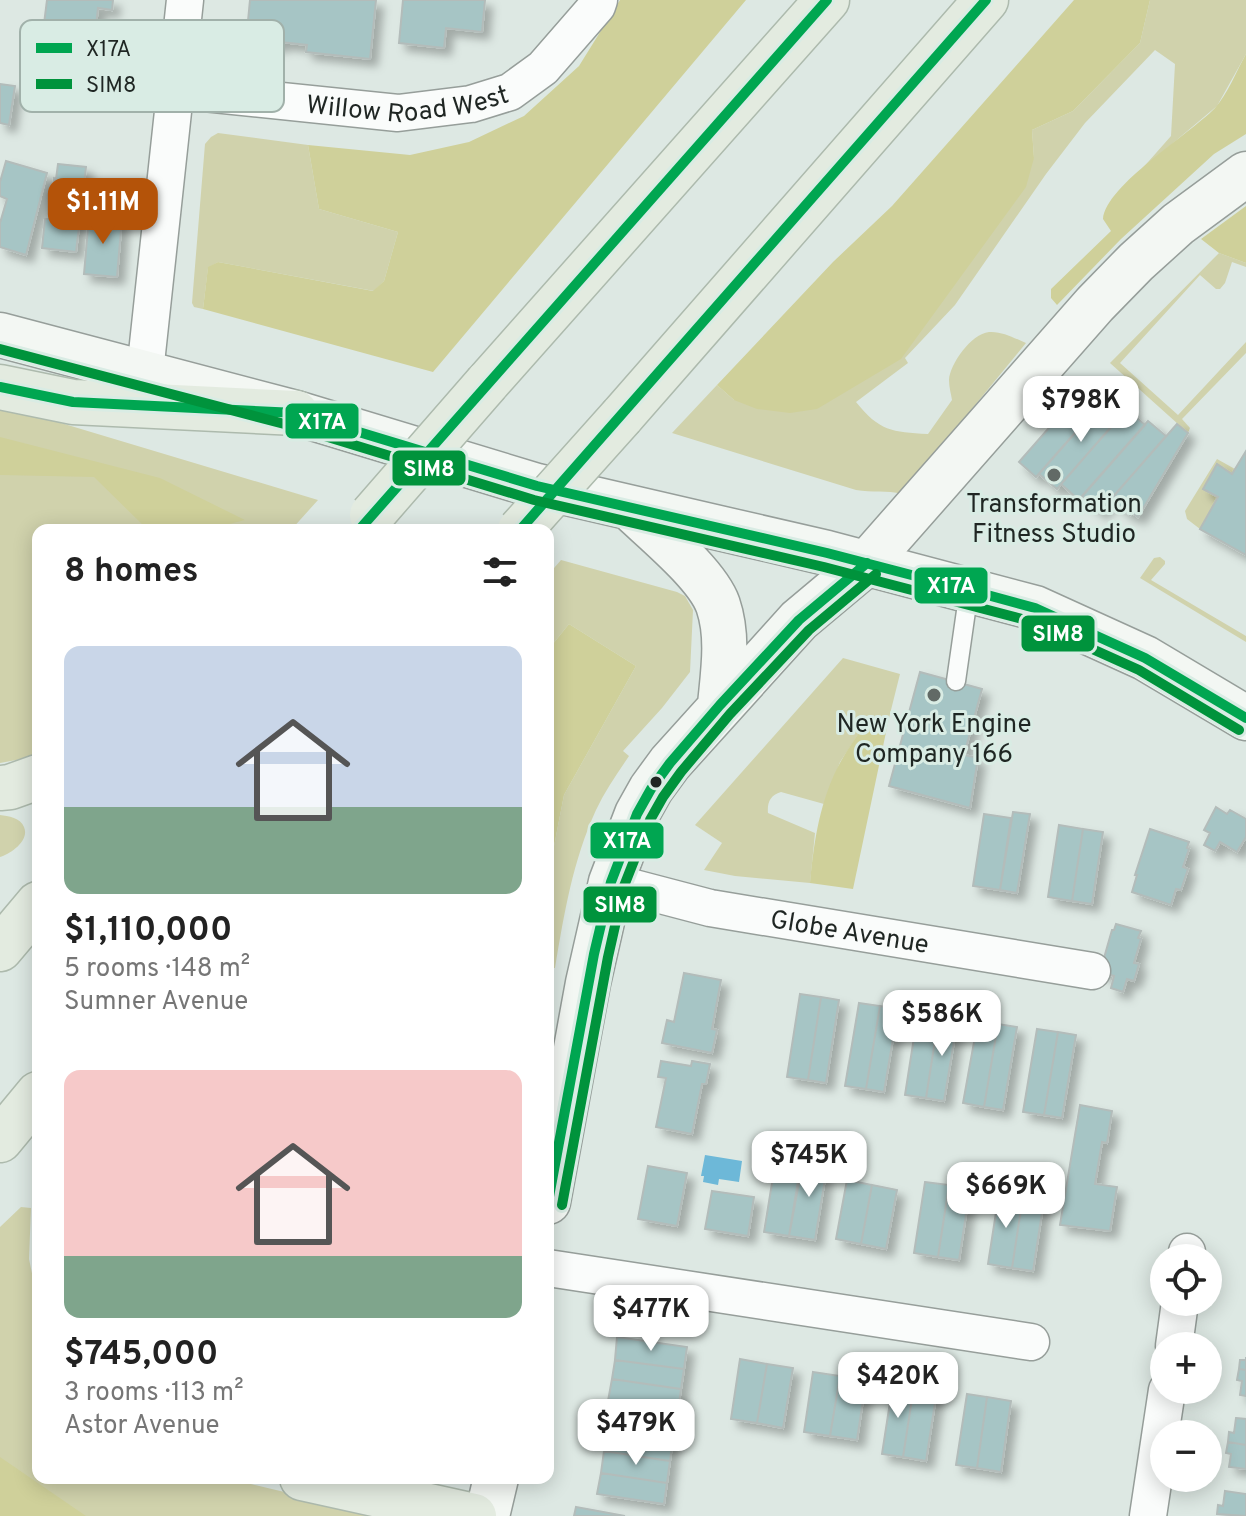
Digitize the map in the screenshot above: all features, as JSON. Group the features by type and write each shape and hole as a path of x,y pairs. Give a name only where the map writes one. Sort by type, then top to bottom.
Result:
{"highway":[{"path":"747,91 811,0"},
{"path":"366,522 827,0"},
{"path":"525,524 986,0"},
{"path":"937,55 1004,0"},
{"path":"0,387 73,402 296,413"},
{"path":"0,788 32,779"},
{"path":"0,949 32,911"},
{"path":"0,1140 32,1101"},
{"path":"329,1484 474,1516"}],"main road":[{"path":"554,1169 588,983 611,882 637,814 651,789 720,705 799,620 867,563 1116,283 1178,224 1246,174"},
{"path":"0,335 296,413 537,486 867,563 1035,608 1145,658 1246,718"},
{"path":"628,506 706,582 716,602 723,629 724,653 720,705"},
{"path":"487,1516 495,1484"}],"street":[{"path":"183,20 185,0"},
{"name":"Willow Road West","path":"284,101 398,113 471,104 510,92 543,68 599,0"},
{"path":"145,372 173,112"},
{"name":"Globe Avenue","path":"611,882 710,908 1092,971"},
{"path":"554,1269 1031,1342"},
{"path":"1148,1516 1165,1404"}],"lane":[{"path":"956,681 969,590"}],"green space":[{"path":"620,0 746,0 433,372 203,309 208,267 218,262 373,291 384,281 398,232 319,209 308,145 410,155 469,142 524,116 579,66"},
{"path":"1074,0 1150,0 1140,43 1073,111 1032,130 1034,158 1026,187 901,359 817,409 790,413 757,409 734,400 717,385 833,262 892,206"},
{"path":"1150,0 1246,0 1246,54 1217,106 1141,170 1171,136 1175,64 1155,50 1085,123 955,305 905,358 908,363 856,402 872,419 887,428 928,434 952,400 950,373 957,358 975,338 989,332 1026,343 902,494 856,490 672,433 717,385 734,400 1034,158 1032,130 1073,111 1140,43"},
{"path":"1246,54 1246,134 1214,154 1121,239 1057,305 1051,298 1051,289 1111,231 1103,219 1118,191 1215,108"},
{"path":"218,133 308,145 319,209 398,232 384,281 374,291 218,262 208,268 203,309 194,307 205,144"},
{"path":"1246,206 1246,263 1219,253 1201,239"},
{"path":"1219,253 1246,263 1246,267 1232,262 1220,289 1200,275 1120,363 1178,415 1246,342 1246,353 1182,419 1190,428 1188,433 1110,363"},
{"path":"0,407 318,500 296,524 32,524 32,757 0,763"},
{"path":"0,437 160,478 245,520 229,524 142,524 94,477 0,475"},
{"path":"1217,459 1235,469 1232,474 1216,465 1203,488 1218,497 1200,529 1187,519 1185,511"},
{"path":"1160,557 1165,564 1151,580 1246,636 1246,642 1140,578 1154,558"},
{"path":"561,560 677,592 685,596 693,610 690,672 623,751 629,756 600,803 581,848 555,968 554,846 564,795 636,666 569,624 554,643 554,568"},
{"path":"569,624 636,666 564,795 554,846 554,643"},
{"path":"843,658 900,674 889,718 865,724 840,762 824,804 781,792 770,800 768,813 815,833 810,883 704,870 722,843 695,825"},
{"path":"889,718 853,889 810,883 819,820 834,775 865,724"},
{"path":"0,815 20,821 25,832 18,846 0,857"},
{"path":"21,1207 31,1208 32,1484 251,1484 400,1516 0,1516 0,1227"},
{"path":"0,1457 32,1479 32,1484 39,1484 86,1516 0,1516"}],"water":[{"path":"705,1155 742,1161 739,1182 719,1179 718,1185 703,1182 704,1176 701,1176"}],"building":[{"path":"47,0 113,0 112,10 98,8 97,20 44,20"},
{"path":"250,0 376,0 370,59 306,52 307,45 284,42 284,20 248,20"},
{"path":"403,0 485,0 482,32 446,28 444,48 399,43"},
{"path":"0,84 15,86 9,125 0,123"},
{"path":"6,161 47,173 26,255 0,247 0,223 7,199 0,196 0,182"},
{"path":"58,164 86,167 76,252 42,248 45,219 50,219"},
{"path":"89,216 122,218 117,277 84,274"},
{"path":"1085,387 1102,402 1036,477 1019,462"},
{"path":"1106,398 1123,413 1057,489 1039,474"},
{"path":"1127,409 1145,425 1079,500 1061,484"},
{"path":"1148,421 1166,436 1100,512 1082,496"},
{"path":"1177,424 1188,433 1138,517 1132,513 1130,515 1111,499"},
{"path":"1246,451 1246,555 1200,529 1218,497 1203,489 1217,464 1232,474"},
{"path":"920,672 982,689 964,755 978,758 970,808 889,786"},
{"path":"1216,807 1227,814 1230,810 1246,819 1246,837 1237,852 1220,842 1215,851 1204,845 1210,833 1204,830"},
{"path":"1013,812 1030,814 1017,893 1000,890"},
{"path":"984,814 1011,818 1000,890 973,886"},
{"path":"1059,825 1083,829 1072,901 1048,897"},
{"path":"1083,829 1103,832 1092,904 1072,901"},
{"path":"1150,829 1189,842 1183,867 1188,869 1181,890 1176,889 1171,905 1132,892"},
{"path":"1116,924 1141,931 1134,963 1139,964 1134,981 1127,979 1123,992 1111,988 1114,976 1100,972"},
{"path":"684,973 721,980 712,1029 717,1030 712,1053 662,1043 667,1020 674,1022"},
{"path":"800,994 821,997 808,1080 787,1077"},
{"path":"821,997 839,1000 826,1083 808,1080"},
{"path":"859,1003 880,1006 866,1089 845,1086"},
{"path":"880,1006 898,1009 884,1092 866,1089"},
{"path":"918,1012 939,1015 926,1098 905,1095"},
{"path":"939,1015 958,1018 944,1101 926,1098"},
{"path":"978,1020 998,1024 984,1107 963,1103"},
{"path":"998,1024 1017,1027 1003,1110 984,1107"},
{"path":"1037,1029 1058,1032 1044,1115 1023,1112"},
{"path":"1058,1032 1076,1035 1062,1118 1044,1115"},
{"path":"661,1061 691,1066 692,1061 710,1064 706,1084 702,1084 692,1134 656,1127 666,1078 658,1077"},
{"path":"1080,1105 1112,1111 1107,1143 1102,1142 1095,1184 1117,1187 1110,1231 1060,1225"},
{"path":"804,1156 826,1159 815,1240 789,1236"},
{"path":"648,1166 687,1173 677,1226 638,1219"},
{"path":"774,1171 799,1175 789,1236 764,1232"},
{"path":"847,1180 872,1185 861,1244 836,1239"},
{"path":"925,1182 949,1185 938,1257 914,1253"},
{"path":"872,1185 897,1190 886,1249 861,1244"},
{"path":"949,1185 970,1189 959,1260 938,1257"},
{"path":"712,1191 754,1197 748,1236 705,1229"},
{"path":"999,1193 1023,1196 1012,1268 988,1264"},
{"path":"1023,1196 1044,1200 1033,1271 1012,1268"},
{"path":"617,1337 687,1347 684,1369 615,1360"},
{"path":"740,1359 767,1364 757,1423 731,1419"},
{"path":"615,1360 684,1369 681,1389 612,1379"},
{"path":"1240,1360 1246,1360 1246,1370 1239,1369"},
{"path":"767,1364 793,1368 783,1428 757,1423"},
{"path":"1239,1369 1246,1370 1246,1396 1240,1395 1242,1381 1237,1380"},
{"path":"813,1372 840,1376 830,1436 804,1432"},
{"path":"840,1376 866,1380 857,1440 830,1436"},
{"path":"612,1379 681,1389 678,1411 608,1401"},
{"path":"893,1383 914,1386 903,1457 882,1454"},
{"path":"914,1386 937,1390 926,1461 903,1457"},
{"path":"967,1394 987,1397 977,1468 956,1465"},
{"path":"987,1397 1011,1401 1001,1472 977,1468"},
{"path":"1236,1418 1246,1419 1246,1445 1228,1442 1229,1432 1234,1433"},
{"path":"608,1429 673,1439 670,1461 604,1451"},
{"path":"1228,1442 1246,1445 1246,1469 1229,1467 1231,1454 1226,1453"},
{"path":"604,1451 670,1461 667,1483 601,1473"},
{"path":"601,1473 667,1483 664,1504 597,1494"},
{"path":"1225,1491 1246,1494 1246,1516 1217,1514 1218,1505 1223,1506"},
{"path":"576,1507 625,1516 574,1516"}],"transit line":[{"name":"X17A","path":"364,524 827,0"},
{"name":"X17A","path":"525,524 986,0"},
{"name":"SIM8","path":"0,349 292,426 534,500 824,567 1030,621 1139,670 1239,730"},
{"name":"X17A","path":"0,387 73,402 296,413 537,486 827,553 969,590 1035,608 1145,658 1246,718"},
{"name":"X17A","path":"554,1170 594,954 611,882 637,814 670,763 720,705 799,620 867,563"},
{"name":"SIM8","path":"562,1205 624,886 650,820 681,772 730,714 809,630 876,574"}],"place":[{"name":"Transformation Fitness Studio","path":"1054,475"},
{"name":"New York Engine Company 166","path":"934,695"}]}
